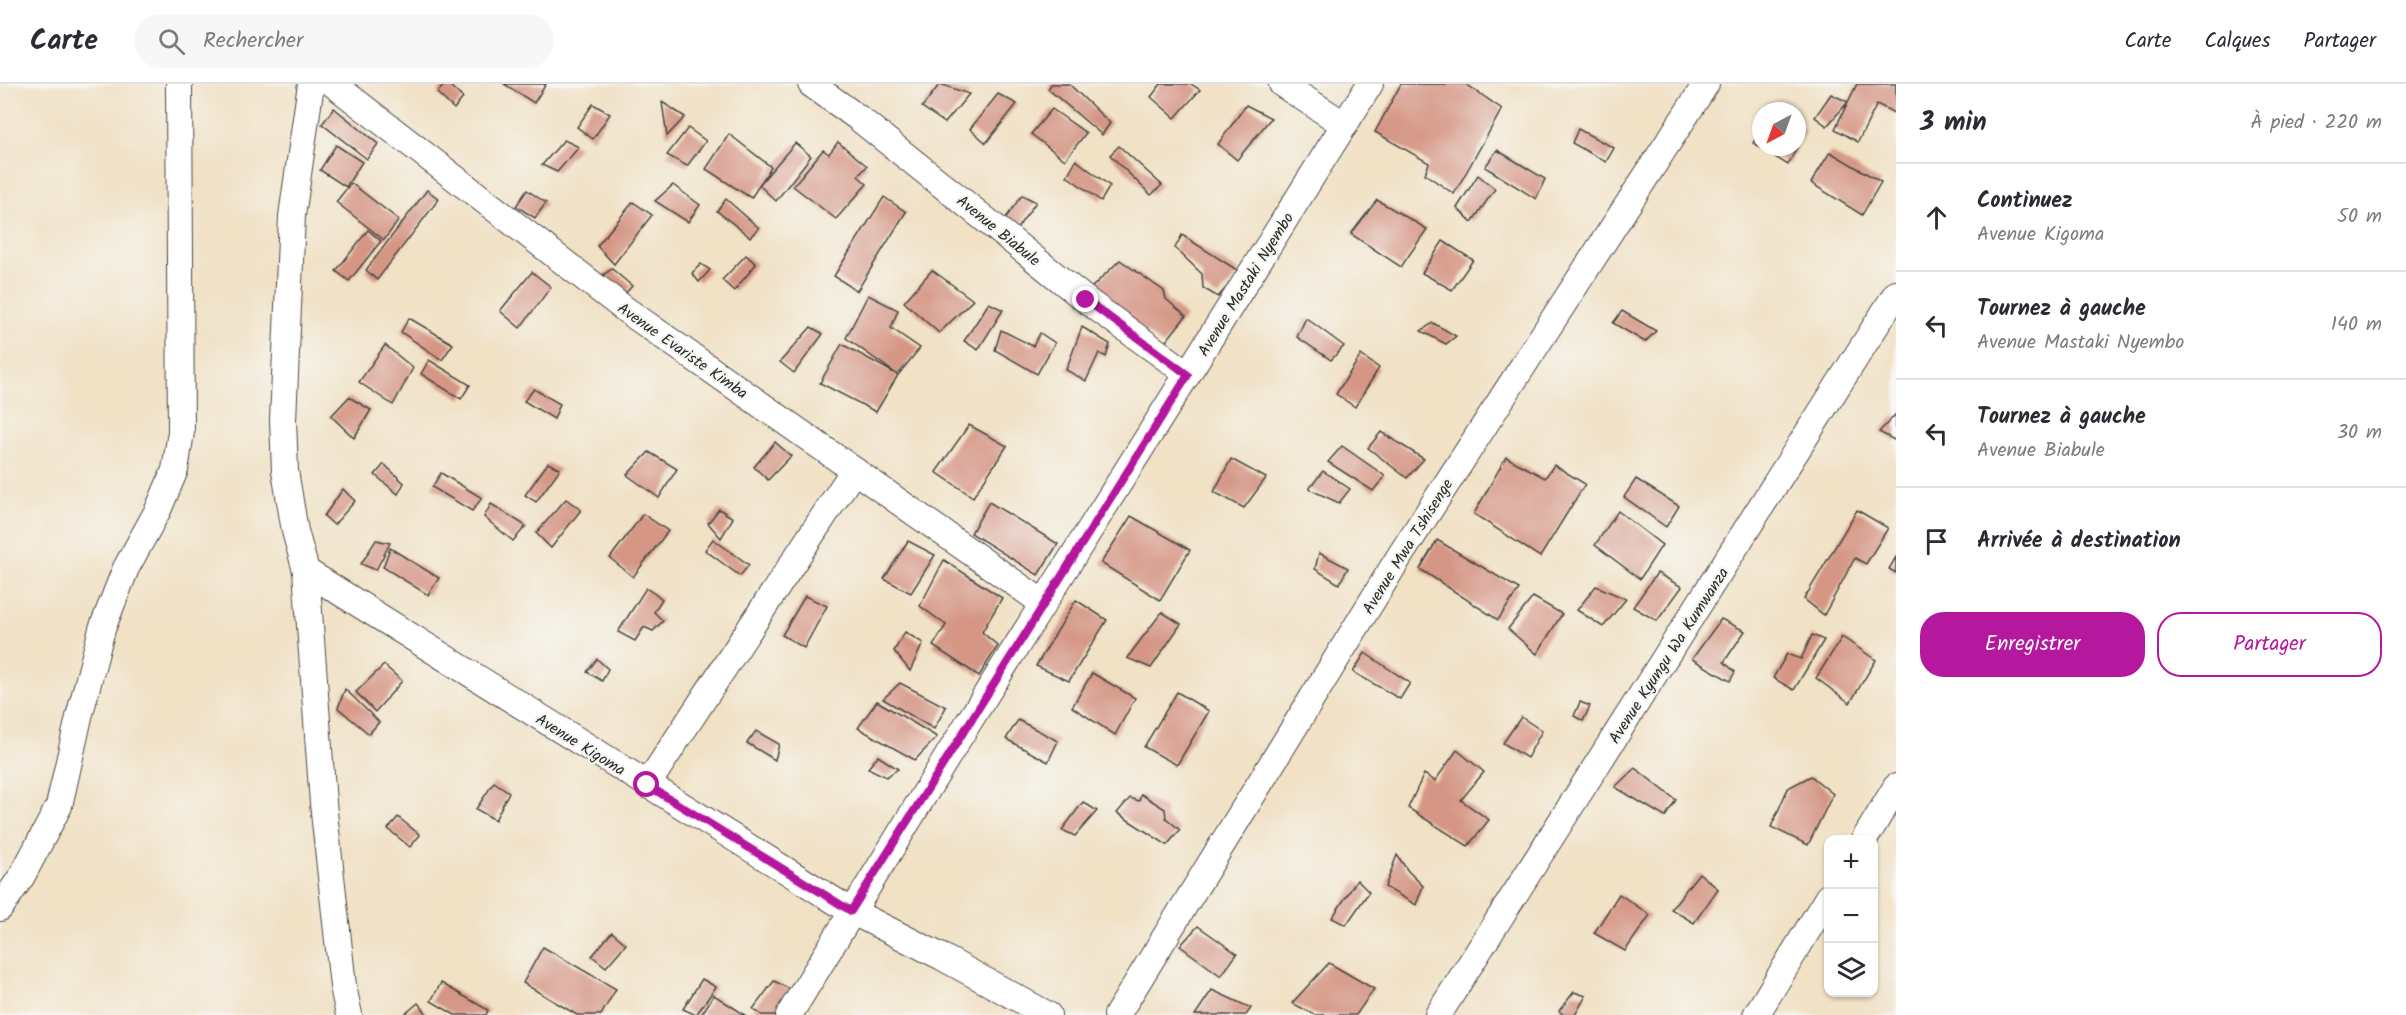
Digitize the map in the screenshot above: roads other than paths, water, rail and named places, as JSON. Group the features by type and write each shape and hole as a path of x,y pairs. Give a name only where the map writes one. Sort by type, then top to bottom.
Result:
{"street":[{"path":"0,908 22,876 59,806 102,629 126,568 158,510 175,470 181,432 179,84"},
{"path":"311,84 292,216 282,420 285,471 294,531 306,571 323,803 343,986 349,1015"},
{"name":"Avenue Evariste Kimba","path":"333,84 626,310 1043,603"},
{"name":"Avenue Biabule","path":"811,84 857,117 1086,300 1188,375"},
{"path":"1282,84 1345,125"},
{"name":"Avenue Mastaki Nyembo","path":"789,1015 851,911 1043,603 1370,84"},
{"name":"Avenue Mwa Tshisenge","path":"1117,1015 1401,554 1706,84"},
{"name":"Avenue Kyungu Wa Kumwanza","path":"1438,1015 1896,294"},
{"path":"647,785 854,470"},
{"name":"Avenue Kigoma","path":"306,571 851,911 942,957 1048,1015"},
{"path":"1867,835 1896,787"},
{"path":"1756,1015 1824,904"}]}
